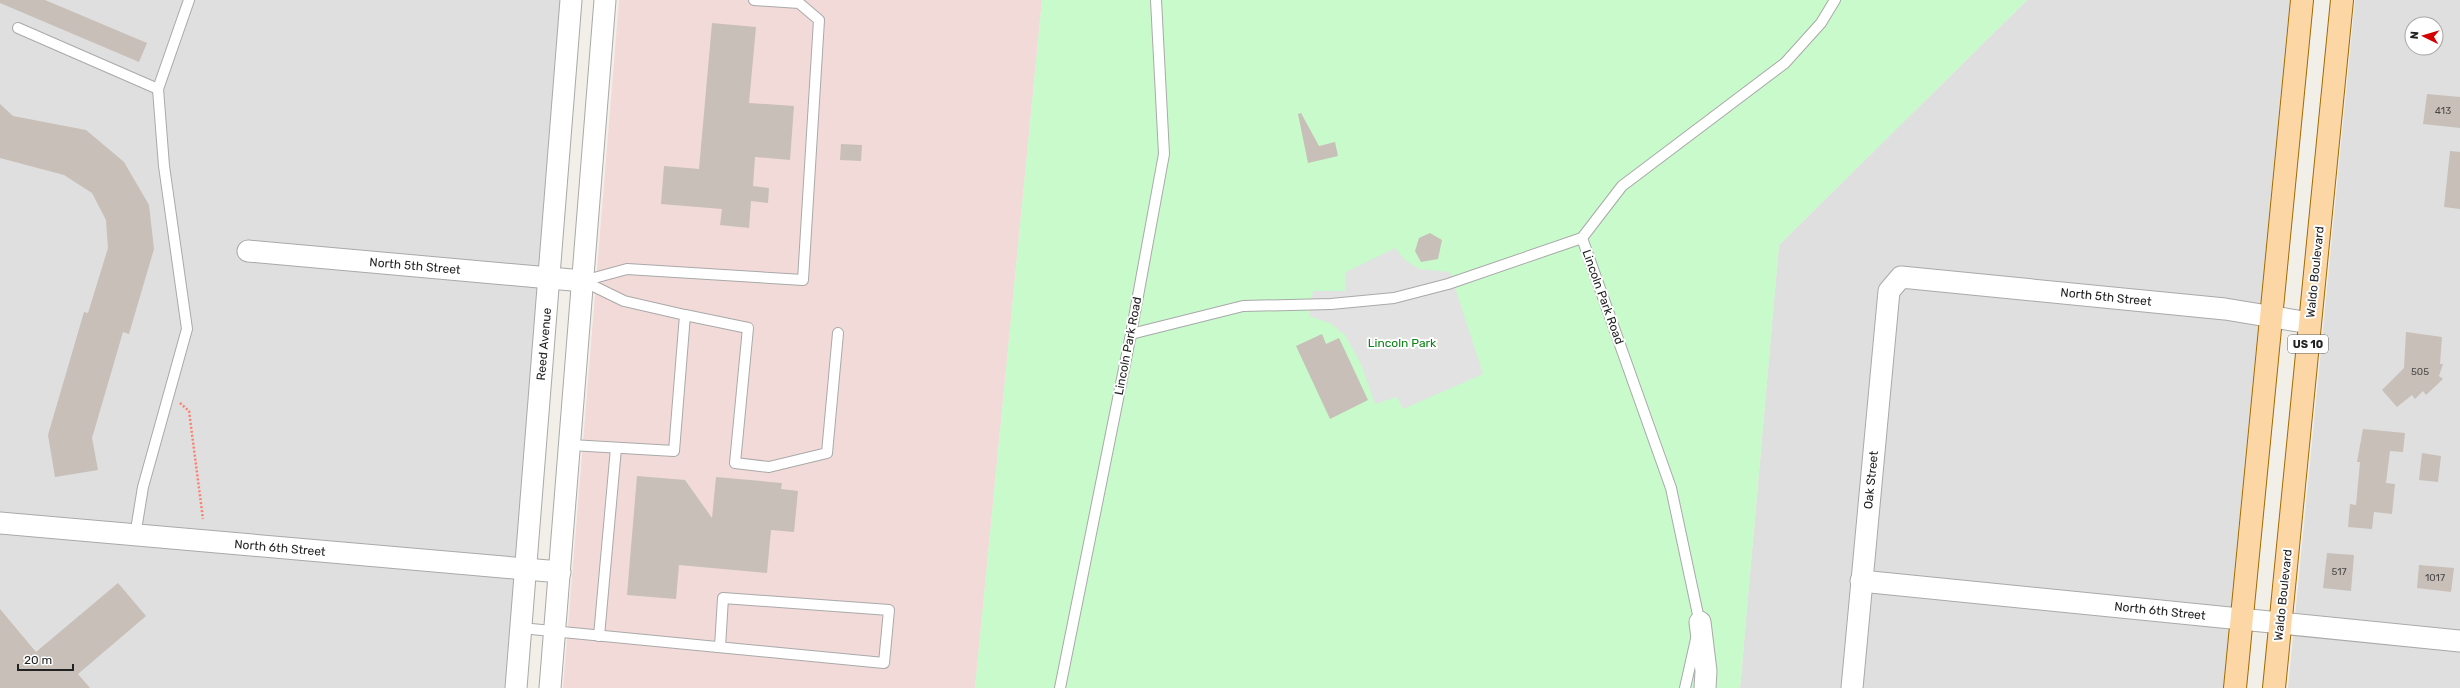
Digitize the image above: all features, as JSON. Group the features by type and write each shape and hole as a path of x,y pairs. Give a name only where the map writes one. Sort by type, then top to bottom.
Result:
{"main road":[{"path":"2235,688 2302,0"},
{"name":"Waldo Boulevard","path":"2274,688 2342,0"}],"street":[{"name":"Reed Avenue","path":"516,688 571,0"},
{"path":"550,688 571,445 605,0"},
{"name":"North 5th Street","path":"248,251 583,281"},
{"name":"North 5th Street","path":"1901,276 2225,309 2310,323"},
{"name":"Oak Street","path":"1852,688 1889,291 1901,276"},
{"name":"North 6th Street","path":"0,523 560,572"},
{"name":"North 6th Street","path":"1861,581 2460,641"},
{"name":"Lincoln Park Road","path":"1700,622 1706,671 1705,688"}],"lane":[{"path":"135,536 143,487 187,329 164,166 158,89 189,0"},
{"path":"583,281 627,269 803,280 819,20 799,3 754,0"},
{"name":"Lincoln Park Road","path":"1060,688 1131,334 1164,154 1156,0"},
{"name":"Lincoln Park Road","path":"1685,688 1700,622 1671,488 1582,238 1622,186 1786,63 1821,23 1835,0"},
{"path":"18,28 158,89"},
{"path":"1131,334 1243,306 1331,304 1394,298 1448,284 1582,238"},
{"path":"583,281 624,301 748,328 735,463 769,467 827,453 838,333"},
{"path":"571,445 674,451 685,315"},
{"path":"599,636 616,448"},
{"path":"521,628 884,663 889,610 723,598 720,647"}],"path":[{"path":"180,403 189,411 203,519"}],"shaded area":[{"path":"0,0 562,0 505,688 0,688"},
{"path":"619,0 1042,0 975,688 563,688"},
{"path":"2027,0 2290,0 2223,688 1740,688 1779,245"},
{"path":"2355,0 2460,0 2460,688 2288,688"},
{"path":"1395,248 1405,260 1419,269 1450,272 1483,374 1403,409 1397,397 1375,404 1361,364 1345,335 1330,323 1309,316 1313,291 1345,291 1346,272"}],"green space":[{"name":"Lincoln Park","path":"1042,0 2027,0 1779,245 1740,688 975,688"}],"building":[{"path":"0,0 45,0 147,43 139,62 0,3"},
{"path":"712,23 756,27 749,103 794,106 790,160 755,157 753,186 769,188 768,203 751,201 749,228 720,225 722,209 661,204 664,166 699,169"},
{"path":"2427,94 2460,97 2460,128 2423,124"},
{"path":"0,104 13,116 86,130 124,162 149,205 154,249 129,334 123,332 92,438 98,470 55,477 48,435 84,312 88,313 108,248 106,220 92,193 64,175 0,158"},
{"path":"1301,113 1319,146 1335,142 1338,156 1308,163 1298,114"},
{"path":"841,144 862,145 861,161 840,160"},
{"path":"2450,151 2460,152 2460,209 2444,207"},
{"path":"1430,233 1442,240 1438,259 1421,262 1415,251 1419,238"},
{"path":"2406,332 2442,337 2440,364 2443,364 2439,376 2443,379 2426,395 2423,391 2415,399 2412,395 2397,407 2382,390 2404,368"},
{"path":"1322,334 1326,344 1339,338 1368,400 1330,419 1296,346"},
{"path":"2363,429 2405,433 2403,452 2390,451 2386,483 2395,484 2392,514 2374,512 2372,529 2348,527 2350,504 2356,505 2360,462 2357,462"},
{"path":"2422,453 2441,456 2438,482 2419,480"},
{"path":"637,476 685,480 712,518 716,477 782,483 781,489 798,491 794,532 771,530 767,573 679,565 676,599 627,595"},
{"path":"2327,553 2354,555 2351,591 2323,588"},
{"path":"2419,565 2454,568 2451,592 2417,588"},
{"path":"118,583 146,616 78,674 90,688 0,688 0,609 36,652"}]}
